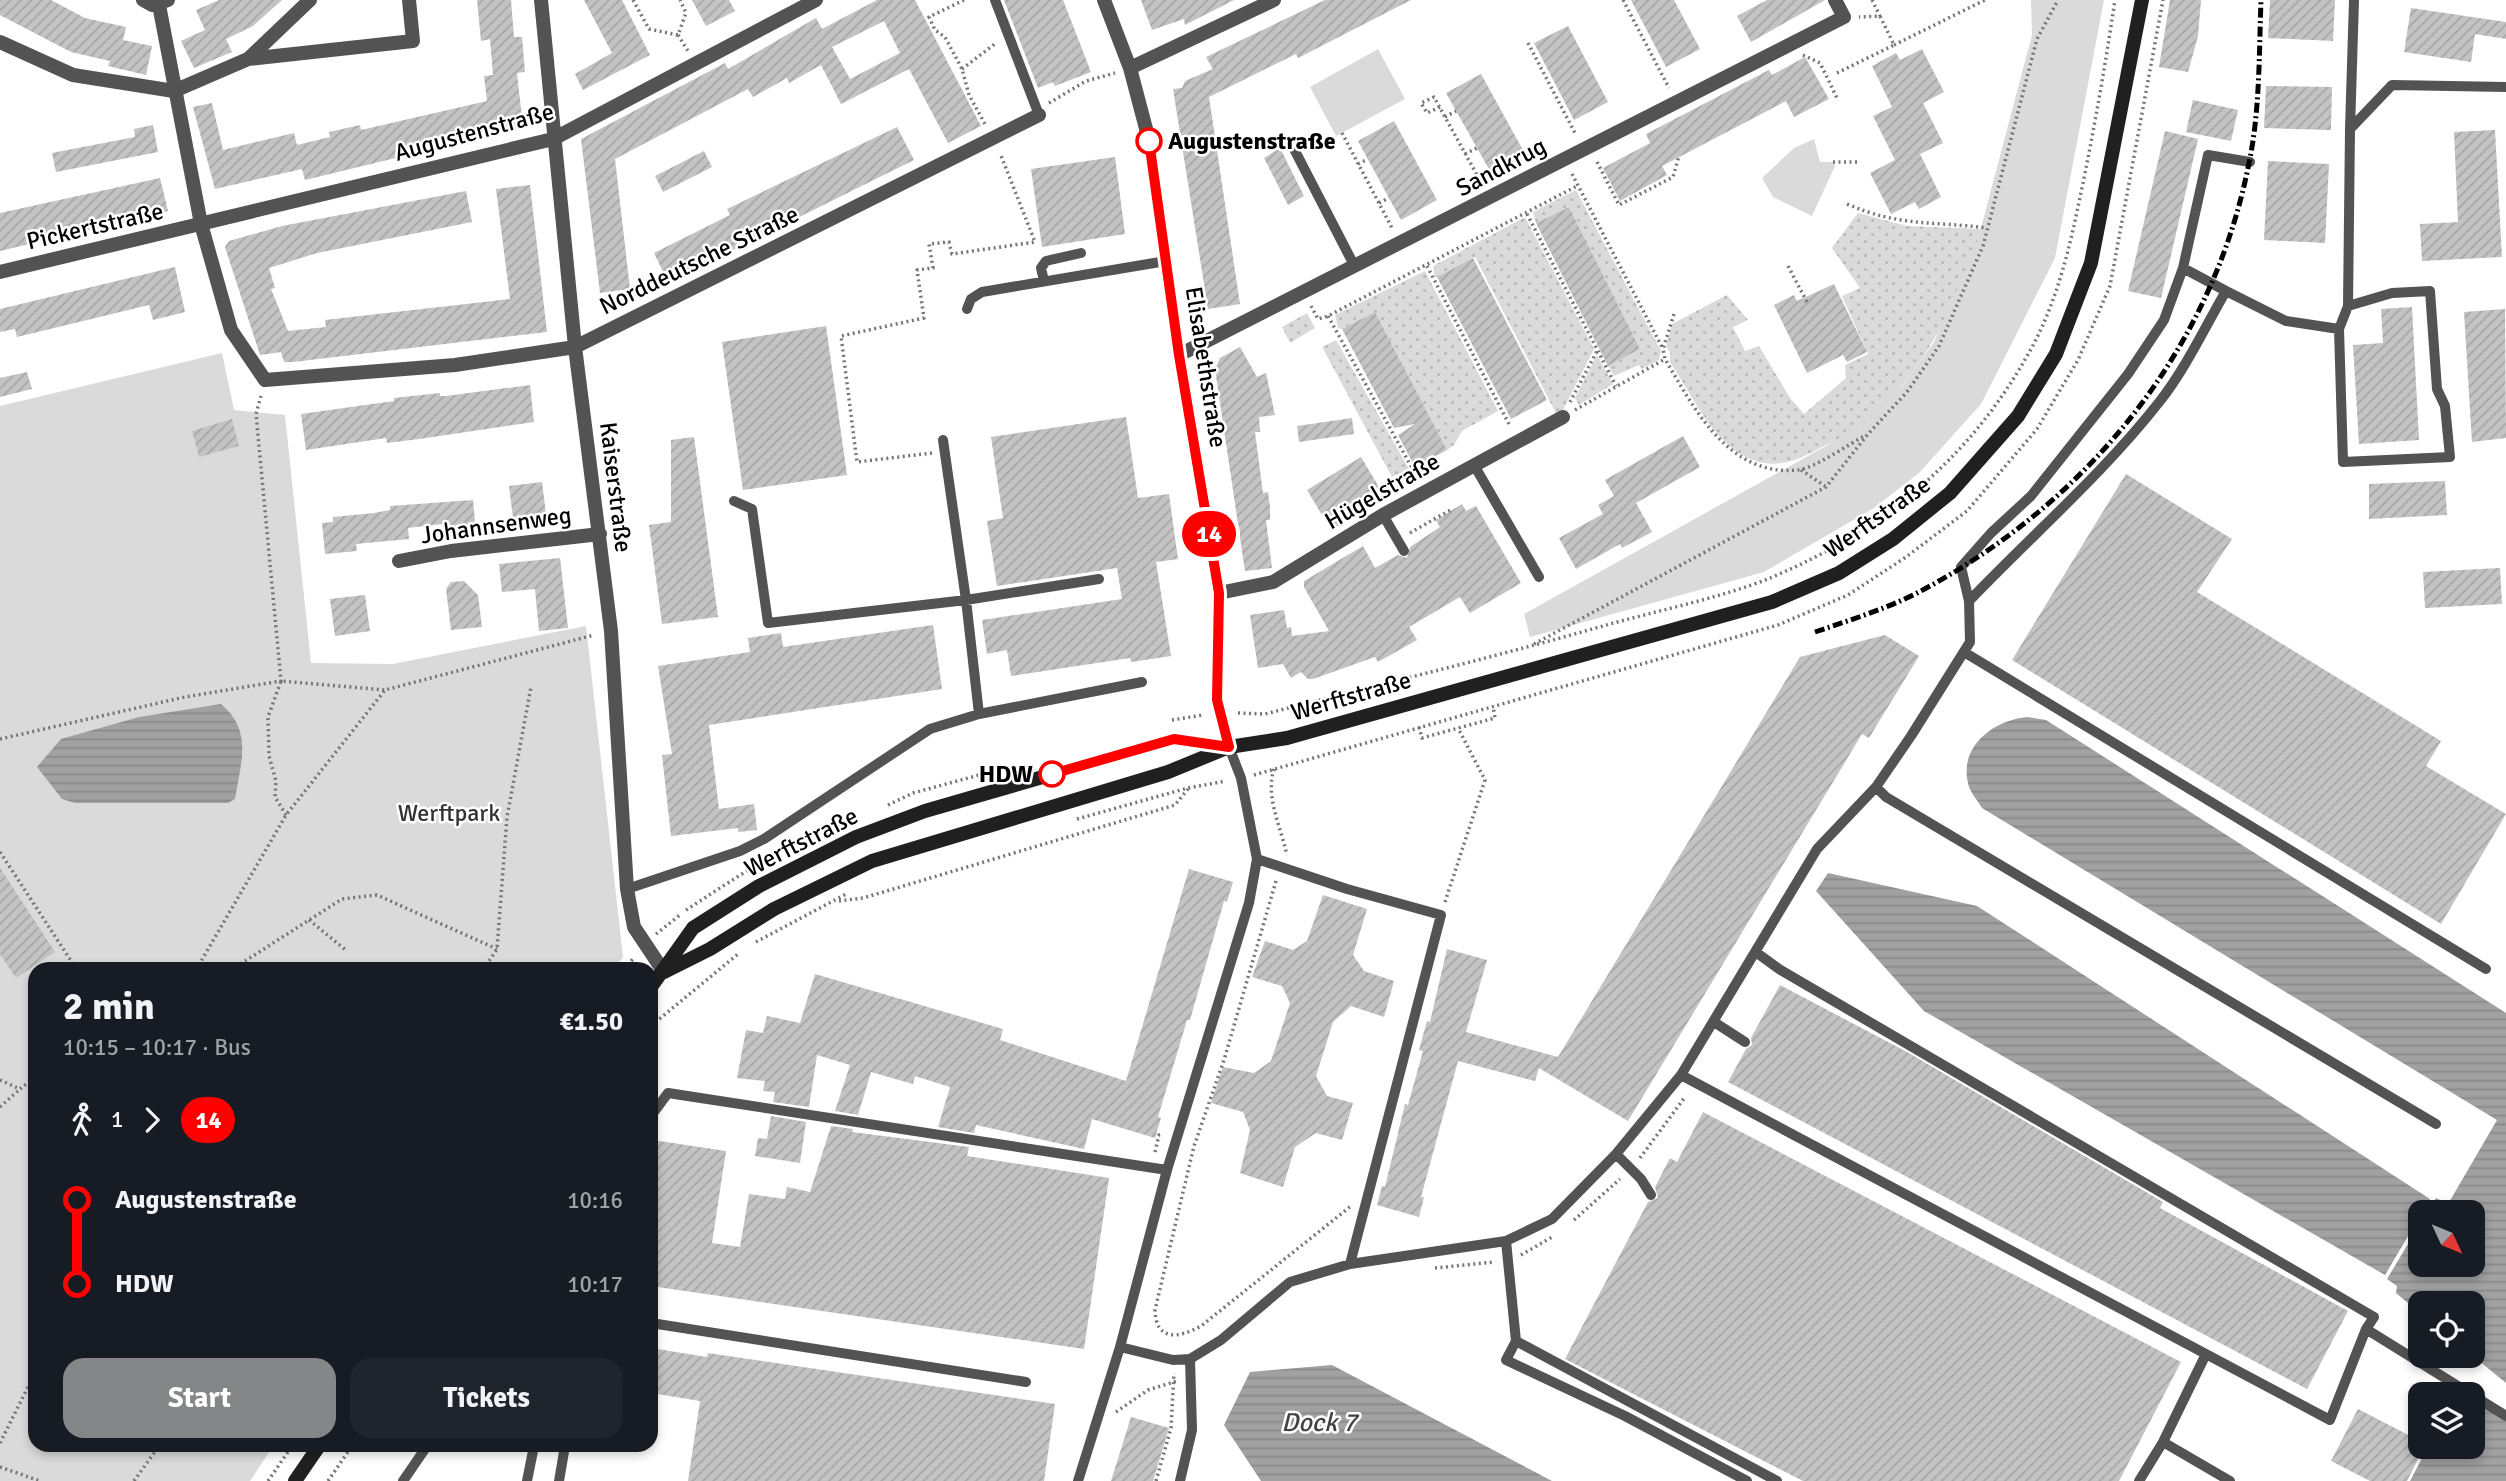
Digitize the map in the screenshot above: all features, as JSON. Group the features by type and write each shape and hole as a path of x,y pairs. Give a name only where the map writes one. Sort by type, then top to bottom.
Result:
{"main road":[{"name":"Werftstraße","path":"664,972 710,949 774,909 872,861 1182,768 1229,747 1287,738 1772,603 1839,573 1892,539 1950,493 2018,415 2056,354 2091,263 2142,0"},
{"name":"Werftstraße","path":"658,979 693,928 760,886 856,837 925,811 1174,739 1229,747"},
{"path":"295,1481 315,1452"}],"street":[{"path":"143,0 164,3 174,91 201,224 231,330 265,380"},
{"path":"248,59 310,0"},
{"path":"0,42 73,75 174,91 248,59 413,41 409,0"},
{"name":"Kaiserstraße","path":"541,0 575,346 611,631 626,889 634,927 657,962"},
{"name":"Augustenstraße","path":"201,224 553,139 816,0"},
{"name":"Elisabethstraße","path":"1104,0 1130,68 1149,140 1179,355 1219,593 1217,700 1229,747"},
{"path":"1130,68 1274,0"},
{"path":"1835,0 1844,17"},
{"name":"Sandkrug","path":"1179,355 1401,245 1489,198 1589,153 1677,102 1844,17"},
{"name":"Norddeutsche Straße","path":"265,380 455,365 575,346 1039,116"},
{"name":"Pickertstraße","path":"0,272 201,224"},
{"name":"Hügelstraße","path":"1219,593 1273,582 1387,512 1563,417"},
{"name":"Johannsenweg","path":"399,561 451,551 600,534"},
{"name":"Kaiserstraße","path":"658,963 664,972"}],"lane":[{"path":"995,0 1039,116"},
{"path":"2348,306 2392,293 2430,291 2437,389 2445,406 2450,457 2343,463 2339,329 2348,306 2354,0"},
{"path":"2350,129 2392,85 2506,87"},
{"path":"1293,147 1355,267"},
{"path":"1120,1347 1173,1360 1190,1359 1221,1340 1290,1282 1350,1264 1506,1241 1552,1219 1616,1154 1681,1075 1757,953 1817,849 1876,788 1970,642 1969,601 1961,567 1991,533 2031,496 2128,374 2164,320 2183,268 2208,155 2250,162"},
{"path":"1044,281 1041,268 1046,261 1081,253"},
{"path":"967,309 971,299 982,292 1167,261"},
{"path":"2183,268 2286,321 2339,329"},
{"path":"1969,601 2026,541 2107,465 2162,398 2226,291"},
{"path":"943,440 979,714"},
{"path":"1474,465 1539,577"},
{"path":"734,501 752,509 768,622 966,600 1098,579"},
{"path":"1387,512 1404,551"},
{"path":"1964,652 2486,969"},
{"path":"626,889 740,851 764,839 930,729 979,714 1142,682"},
{"path":"1078,1481 1120,1347 1167,1170 1249,903 1257,859 1241,778 1229,747"},
{"path":"1876,788 1886,797 2436,1124"},
{"path":"1257,859 1441,915 1362,1208 1350,1264"},
{"path":"1681,1075 1693,1084 2330,1420 2366,1329 2374,1318 1779,969 1757,953"},
{"path":"1714,1022 1745,1042"},
{"path":"658,1107 668,1093 1167,1170"},
{"path":"1616,1154 1651,1195"},
{"path":"1506,1241 1516,1341 1506,1360 1625,1416 1747,1481"},
{"path":"658,1324 1027,1382"},
{"path":"2366,1329 2506,1416"},
{"path":"1516,1341 1777,1481"},
{"path":"2139,1481 2163,1442 2206,1354"},
{"path":"1180,1481 1192,1430 1190,1359"},
{"path":"1625,1416 1630,1413 1631,1405"},
{"path":"2163,1442 2230,1481"},
{"path":"403,1481 423,1452"},
{"path":"527,1481 533,1452"},
{"path":"559,1481 564,1452"}],"path":[{"path":"634,0 649,29 678,35 686,13 680,0"},
{"path":"944,451 857,463 841,336 924,318 917,271 933,268 929,244 949,242 951,254 1035,242 994,139 969,95 961,69 945,37 935,30 929,16 964,0"},
{"path":"1623,0 1677,102"},
{"path":"1872,0 1894,45"},
{"path":"1837,73 1985,0"},
{"path":"1526,648 1826,486 1868,434 1907,392 1939,346 1983,246 2037,39 2058,0"},
{"path":"1220,712 1265,714 1526,648 1767,579 1827,552 1881,520 1936,476 1996,403 2031,348 2067,261 2101,94 2115,0"},
{"path":"658,1020 746,947 837,902 863,898 1175,805 1188,788 1274,769 1778,625 1848,595 1906,557 1966,511 2037,429 2078,360 2110,286 2163,0"},
{"path":"1844,17 1880,16"},
{"path":"961,69 991,49 1007,33"},
{"path":"1528,43 1619,205 1673,177 1679,156"},
{"path":"1039,116 1064,92 1086,81 1130,68"},
{"path":"1440,107 1427,113 1421,103 1434,97 1440,107 1446,117 1489,198"},
{"path":"1446,117 1456,111"},
{"path":"1342,133 1401,245"},
{"path":"1465,154 1477,148"},
{"path":"1358,164 1368,159"},
{"path":"1833,162 1857,162"},
{"path":"1569,170 1665,359 1712,433 1737,456 1770,468 1801,470 1826,486"},
{"path":"1304,293 1318,319 1328,316 1577,186"},
{"path":"1379,203 1389,198"},
{"path":"1847,204 1874,216 1908,224 1987,228"},
{"path":"1527,213 1616,386"},
{"path":"1427,266 1518,442"},
{"path":"1788,266 1807,302"},
{"path":"1662,349 1674,314"},
{"path":"1328,316 1424,492"},
{"path":"1563,417 1597,351"},
{"path":"1563,417 1665,359"},
{"path":"265,380 256,414 281,681 268,717 270,756 276,781 275,797 286,815"},
{"path":"1801,470 1868,434"},
{"path":"1387,512 1406,535 1452,509 1447,502"},
{"path":"0,739 185,697 281,681 385,690 611,631"},
{"path":"488,962 497,949 507,817 531,687"},
{"path":"201,962 286,815 385,690"},
{"path":"1419,727 1422,738 1495,718 1493,706"},
{"path":"1265,714 1269,727"},
{"path":"1441,915 1485,779 1458,728"},
{"path":"1279,760 1281,767"},
{"path":"1274,769 1270,781 1271,794 1287,855 1280,867 1224,1060 1194,1146 1160,1289 1156,1321 1162,1331 1185,1335 1201,1326 1352,1205 1362,1208"},
{"path":"0,852 72,962"},
{"path":"243,962 342,899 377,895 497,949"},
{"path":"309,920 347,951"},
{"path":"0,1080 20,1089"},
{"path":"0,1107 28,1083"},
{"path":"1569,1224 1630,1169 1659,1134 1693,1084"},
{"path":"1431,1269 1508,1260 1525,1254 1559,1231"},
{"path":"1156,1481 1171,1429 1173,1335"},
{"path":"1113,1421 1122,1405 1139,1395 1190,1376"},
{"path":"0,1443 28,1387"},
{"path":"134,1481 155,1452"},
{"path":"268,1481 288,1452"},
{"path":"328,1481 348,1452"},
{"path":"0,1467 40,1481"}],"green space":[{"path":"2031,0 2104,0 2055,258 1981,404 1919,473 1874,508 1764,572 1530,637 1524,614 1860,427 1903,385 1934,342 1977,243 2032,35"},
{"path":"1378,49 1405,99 1336,136 1310,87"},
{"path":"1814,139 1820,162 1833,162 1835,166 1812,216 1773,197 1762,178 1794,148"},
{"path":"1576,190 1661,351 1659,360 1642,369 1639,365 1614,376 1608,366 1640,349 1569,207 1536,223 1533,212"},
{"path":"1858,213 1907,226 1981,229 1963,283 1919,363 1881,409 1860,427 1813,452 1785,463 1766,463 1746,457 1712,428 1670,362 1670,352 1666,347 1672,324 1727,295 1748,320 1733,327 1745,351 1759,346 1790,398 1804,414 1846,378 1845,365 1868,354 1842,296 1860,288 1832,248"},
{"path":"1525,217 1594,349 1562,412 1557,415 1475,257 1435,278 1433,266"},
{"path":"1425,271 1498,411 1462,431 1454,445 1447,450 1375,312 1342,329 1338,328 1335,315"},
{"path":"1307,313 1315,328 1290,343 1282,327"},
{"path":"1336,340 1409,469 1392,477 1322,347"},
{"name":"Werftpark","path":"222,353 234,410 285,415 311,663 393,664 586,626 623,957 619,962 28,962 28,1452 269,1452 250,1481 0,1481 0,406"},
{"path":"1597,355 1613,384 1579,405 1575,398"}],"water":[{"path":"221,704 238,725 242,748 235,799 228,803 75,803 62,799 37,767 61,739 139,717"},
{"path":"2027,717 2046,720 2506,1013 2506,1383 2485,1366 2485,1291 2408,1291 2408,1303 2396,1293 2397,1286 2387,1279 2408,1244 2408,1278 2485,1278 2485,1200 2450,1200 2497,1120 1982,808 1968,783 1969,757 1982,737 2003,723"},
{"path":"1828,873 1977,906 2430,1199 2408,1200 2408,1236 2385,1275 1924,1011 1816,891"},
{"name":"Dock 7","path":"1332,1365 1552,1481 1261,1481 1224,1425 1250,1372"},
{"path":"2485,1408 2506,1421 2506,1481 2410,1481 2422,1459 2485,1459"}],"building":[{"path":"0,0 51,0 85,18 126,27 123,40 152,46 146,75 108,66 110,61 71,52 0,15"},
{"path":"219,0 282,0 253,26 226,39 232,52 194,68 181,41 205,30 196,10"},
{"path":"477,0 511,0 514,37 522,37 525,72 517,73 523,127 305,180 302,169 215,189 193,107 212,103 223,150 294,133 297,145 330,137 329,132 360,125 361,130 487,101 484,76 493,75 490,39 481,41"},
{"path":"584,0 622,0 650,55 583,90 575,74 612,53"},
{"path":"692,0 729,0 735,11 706,26"},
{"path":"877,0 915,0 981,126 948,143 909,69 841,104 821,65 789,83 787,78 753,97 748,89 615,159 630,289 600,293 581,139 725,63 728,69 816,18 822,29","holes":["884,21 900,53 850,79 832,47"]},
{"path":"1004,0 1063,0 1091,72 1055,86 1053,82 1038,88"},
{"path":"1141,0 1234,0 1185,25 1184,19 1152,30"},
{"path":"1325,0 1411,0 1298,58 1296,54 1209,97 1240,304 1208,309 1173,89 1182,88 1185,81 1213,69 1206,57"},
{"path":"1631,0 1674,0 1700,49 1666,67"},
{"path":"1767,0 1825,0 1751,42 1737,16"},
{"path":"2170,0 2201,0 2198,36 2188,72 2159,67"},
{"path":"2270,0 2335,0 2333,41 2268,38"},
{"path":"2411,8 2506,22 2506,39 2475,34 2471,62 2404,52"},
{"path":"1568,26 1608,102 1574,120 1534,43"},
{"path":"1922,49 1944,92 1923,103 1943,143 1920,154 1941,197 1919,209 1915,202 1891,214 1870,173 1895,160 1873,116 1892,107 1872,66 1896,53 1900,60"},
{"path":"1805,57 1829,99 1794,117 1786,101 1662,166 1667,175 1620,201 1603,168 1650,143 1646,134 1769,70 1772,75"},
{"path":"1481,74 1524,152 1490,171 1446,93"},
{"path":"2266,86 2332,87 2331,130 2264,128"},
{"path":"2193,100 2238,110 2231,141 2186,132"},
{"path":"1394,121 1437,200 1401,220 1358,141"},
{"path":"153,125 158,152 56,172 52,153 135,137 134,129"},
{"path":"897,127 914,160 668,282 654,253 730,215 727,209"},
{"path":"2495,130 2502,257 2422,261 2420,224 2458,222 2454,132"},
{"path":"2165,131 2198,139 2161,298 2128,291"},
{"path":"1280,148 1304,196 1288,205 1264,158"},
{"path":"704,151 712,167 663,192 655,176"},
{"path":"1115,157 1125,234 1042,247 1031,169"},
{"path":"2268,161 2329,164 2325,243 2264,240"},
{"path":"160,178 168,211 0,251 0,213"},
{"path":"530,185 547,332 293,362 284,362 281,352 260,355 225,247 229,241 282,226 466,191 472,222 317,253 269,268 275,288 271,289 288,331 326,327 325,320 510,299 496,189"},
{"path":"1569,207 1640,349 1608,366 1536,223"},
{"path":"1473,258 1547,400 1511,419 1437,277"},
{"path":"175,267 185,312 153,320 149,305 17,337 15,329 0,332 0,309"},
{"path":"1834,284 1867,352 1847,362 1843,355 1807,373 1774,305 1794,295 1797,301"},
{"path":"2412,307 2419,440 2359,444 2353,345 2383,343 2381,309"},
{"path":"2505,309 2506,438 2472,442 2464,312"},
{"path":"1375,312 1447,450 1415,467 1398,435 1415,424 1394,428 1342,329"},
{"path":"826,326 847,475 743,490 722,342"},
{"path":"1240,347 1257,377 1266,373 1275,415 1259,417 1260,432 1255,432 1263,493 1268,492 1270,507 1270,520 1266,520 1272,568 1245,571 1215,369 1220,358"},
{"path":"27,372 32,389 0,397 0,378"},
{"path":"530,385 534,422 387,443 386,438 306,450 301,414 394,401 394,398 440,393 440,396 446,396"},
{"path":"1126,417 1138,498 1169,494 1178,559 1156,562 1171,656 1131,662 1130,658 1011,676 1007,650 987,654 982,620 1122,599 1117,568 997,586 987,521 1003,518 991,437"},
{"path":"1352,418 1354,434 1299,442 1297,426"},
{"path":"232,419 239,446 199,457 192,431"},
{"path":"1683,436 1700,467 1636,503 1652,532 1622,548 1620,544 1576,569 1559,538 1603,514 1598,505 1614,496 1605,480"},
{"path":"694,437 718,617 662,624 649,525 671,522 671,440"},
{"path":"1361,457 1385,497 1331,530 1307,490"},
{"path":"2126,474 2232,539 2197,592 2441,741 2426,766 2506,814 2441,924 2012,660"},
{"path":"2445,481 2447,515 2369,519 2369,484"},
{"path":"542,482 547,522 514,526 509,486"},
{"path":"473,500 476,532 444,535 442,524 408,528 409,539 356,544 357,551 325,554 322,523 333,522 333,517 390,510 390,506"},
{"path":"1462,504 1466,511 1476,506 1521,583 1470,613 1460,597 1409,627 1417,640 1378,662 1375,657 1313,679 1308,679 1301,672 1291,678 1283,664 1258,668 1250,615 1284,610 1287,628 1291,627 1292,636 1329,631 1304,587 1304,581 1363,546 1375,568 1398,555 1407,558 1410,547 1440,527 1436,520"},
{"path":"560,558 568,628 539,631 535,589 502,592 499,564"},
{"path":"2500,568 2502,604 2425,608 2423,572"},
{"path":"464,581 478,595 482,627 451,630 446,589 451,582"},
{"path":"365,595 370,631 335,636 330,599"},
{"path":"933,625 942,689 709,725 719,809 754,804 757,830 738,832 738,828 671,836 662,755 672,754 658,666 750,652 748,638 781,633 783,647"},
{"path":"1885,635 1919,656 1869,738 1862,734 1628,1121 1539,1068 1535,1081 1458,1061 1421,1197 1424,1197 1419,1217 1377,1205 1382,1186 1385,1187 1405,1104 1408,1105 1423,1051 1419,1050 1427,1021 1430,1022 1447,949 1487,960 1466,1032 1558,1057 1800,657"},
{"path":"0,868 55,952 40,962 28,962 28,970 16,978 0,954"},
{"path":"1189,869 1233,882 1227,902 1224,901 1190,1020 1187,1020 1158,1117 1161,1118 1155,1138 1092,1119 1084,1149 976,1125 974,1133 938,1127 950,1087 915,1076 913,1084 871,1072 858,1115 835,1111 850,1065 817,1055 809,1107 773,1102 775,1092 763,1091 765,1081 737,1078 746,1030 763,1033 767,1016 800,1023 815,974 1003,1029 1000,1040 1126,1081"},
{"path":"1323,895 1367,909 1353,955 1364,971 1394,981 1384,1017 1351,1006 1333,1022 1316,1076 1327,1096 1353,1103 1342,1140 1316,1133 1295,1147 1283,1187 1240,1173 1250,1130 1243,1112 1211,1103 1223,1067 1254,1073 1271,1061 1290,1003 1282,986 1252,977 1265,941 1293,950 1307,941"},
{"path":"1780,985 1907,1052 2163,1202 2160,1208 2348,1311 2307,1389 1728,1082 1746,1049 1752,1045 1751,1038"},
{"path":"1703,1112 2181,1362 2119,1481 1803,1481 1565,1359 1648,1202 1658,1198 1655,1187 1670,1158 1677,1162"},
{"path":"771,1116 806,1122 800,1163 755,1156 758,1138 767,1139"},
{"path":"831,1126 853,1129 852,1132 969,1147 967,1156 1109,1178 1084,1349 658,1287 658,1141 726,1151 712,1243 740,1247 749,1194 785,1199 787,1187 810,1192"},
{"path":"658,1349 707,1357 708,1353 1055,1404 1044,1481 688,1481 700,1401 658,1394"},
{"path":"2358,1409 2408,1435 2408,1459 2418,1459 2407,1481 2370,1481 2331,1461"},
{"path":"1131,1417 1169,1428 1153,1481 1111,1481"}],"railway":[{"path":"1815,632 1906,598 1980,556 2036,514 2087,467 2133,415 2173,358 2205,297 2231,232 2249,163 2255,123 2261,0"}],"bus line":[{"name":"14","path":"1052,774 1174,739 1229,747 1217,700 1219,593 1179,355 1149,141"}],"place":[{"name":"Augustenstraße","path":"1149,141"},
{"name":"HDW","path":"1052,774"}]}
